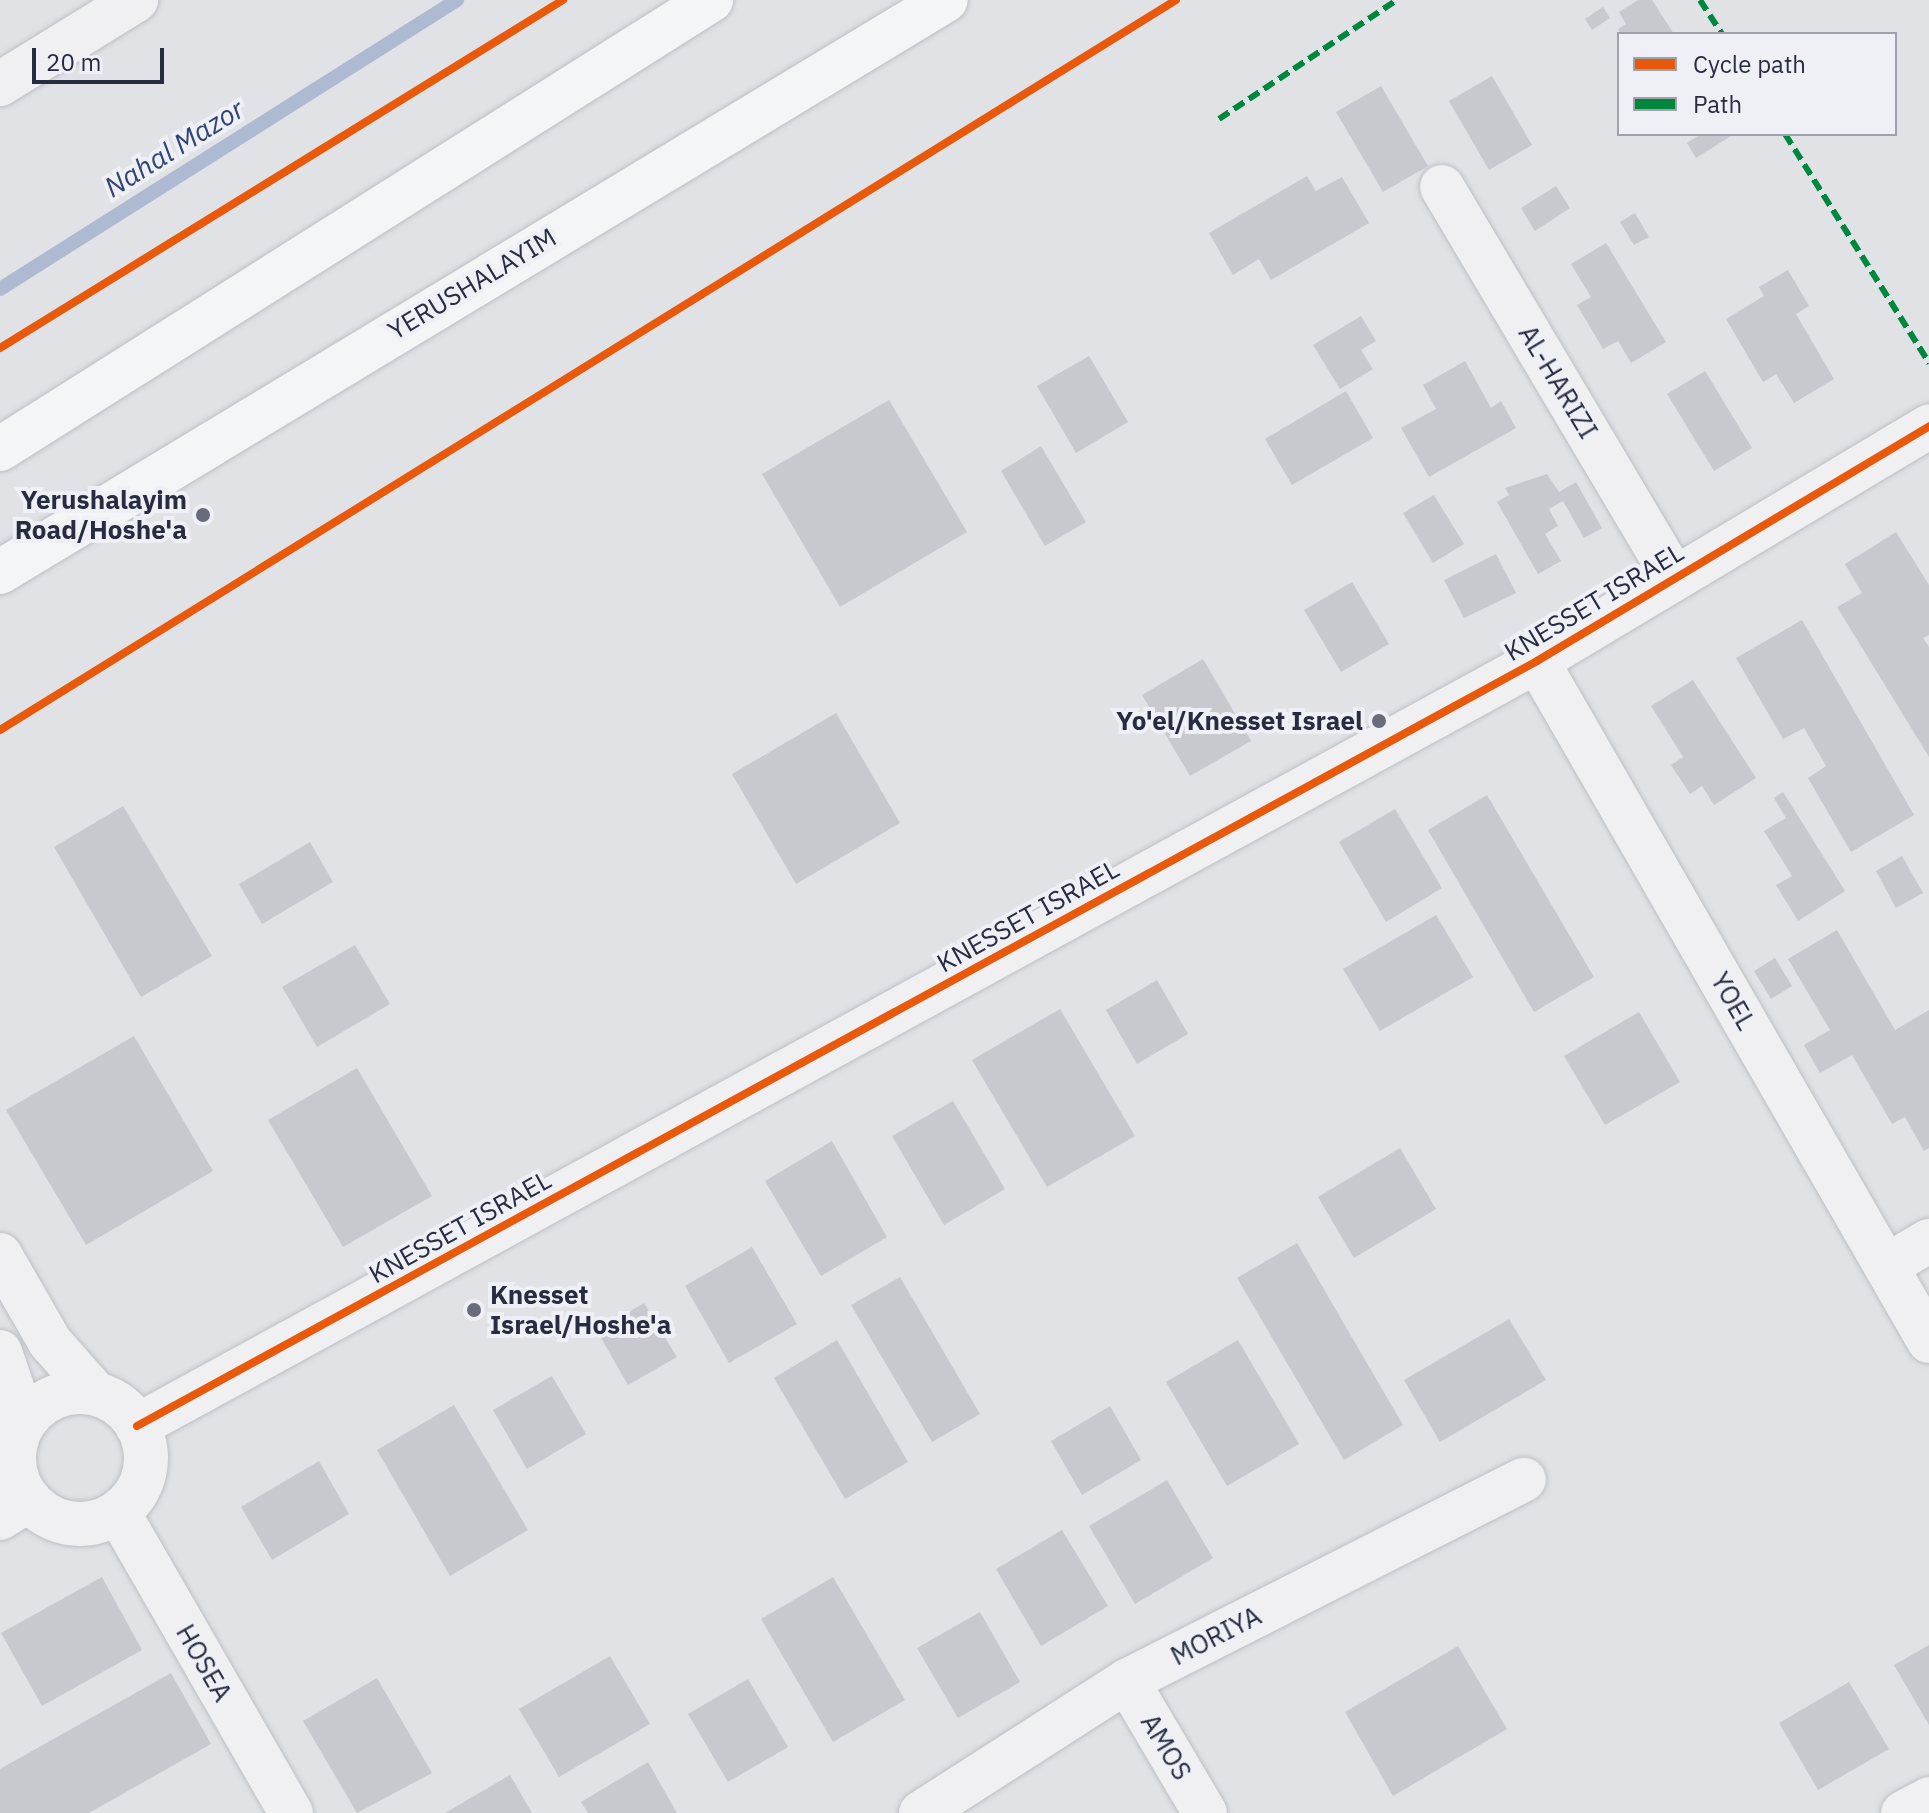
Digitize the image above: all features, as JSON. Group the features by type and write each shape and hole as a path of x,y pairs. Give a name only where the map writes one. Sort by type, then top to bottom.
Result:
{"highway":[{"path":"0,449 711,0"},
{"name":"YERUSHALAYIM","path":"10,568 946,0"}],"street":[{"path":"0,84 136,0"},
{"name":"AL-HARIZI","path":"1442,187 1674,577"},
{"name":"KNESSET ISRAEL","path":"137,1426 1537,661 1929,426"},
{"name":"YOEL","path":"1537,661 1929,1341"},
{"path":"1886,1266 1929,1241"},
{"path":"0,1255 50,1342 95,1393 127,1411 137,1426 146,1463 141,1482 118,1512 81,1524 14,1509 14,1462 24,1422 0,1352"},
{"path":"24,1422 54,1397 95,1393"},
{"name":"MORIYA","path":"921,1813 1127,1681 1524,1480"},
{"name":"HOSEA","path":"118,1512 291,1813"},
{"name":"AMOS","path":"1127,1681 1205,1813"},
{"path":"1903,1813 1929,1799"}],"building":[{"path":"1638,0 1652,0 1673,32 1620,32 1618,29 1626,24 1619,12"},
{"path":"1603,7 1610,18 1592,30 1585,19"},
{"path":"1492,76 1532,145 1489,170 1449,101"},
{"path":"1381,86 1428,166 1383,192 1336,112"},
{"path":"1698,136 1731,136 1696,158 1687,143"},
{"path":"1307,176 1316,191 1342,177 1369,223 1271,280 1259,259 1233,275 1209,233"},
{"path":"1556,186 1570,208 1535,231 1521,208"},
{"path":"1635,213 1649,237 1634,245 1620,222"},
{"path":"1606,243 1666,342 1631,363 1618,341 1603,349 1577,305 1591,297 1571,264"},
{"path":"1788,270 1809,306 1796,314 1834,379 1794,403 1776,374 1763,382 1726,319 1764,296 1759,287"},
{"path":"1361,316 1376,341 1361,350 1373,369 1340,389 1313,345"},
{"path":"1089,356 1128,422 1076,453 1037,386"},
{"path":"1465,361 1491,408 1501,401 1516,428 1429,477 1401,428 1436,409 1423,385"},
{"path":"1705,371 1752,448 1714,471 1667,394"},
{"path":"1346,391 1373,438 1292,485 1265,439"},
{"path":"889,400 967,532 840,607 762,474"},
{"path":"1041,446 1086,522 1045,546 1001,471"},
{"path":"1547,474 1559,492 1576,482 1602,528 1584,538 1563,501 1549,509 1558,526 1545,534 1561,561 1538,574 1497,502 1509,495 1505,488"},
{"path":"1434,495 1464,544 1433,563 1403,513"},
{"path":"1896,532 1929,585 1929,635 1923,638 1929,647 1929,757 1837,607 1862,593 1845,564"},
{"path":"1496,554 1516,593 1464,618 1444,580"},
{"path":"1352,582 1389,644 1341,672 1304,610"},
{"path":"1802,620 1914,815 1851,852 1808,778 1826,766 1804,728 1783,739 1736,658"},
{"path":"1203,659 1251,741 1190,776 1142,695"},
{"path":"1693,680 1756,778 1714,805 1702,786 1690,794 1671,765 1683,757 1651,706"},
{"path":"836,713 900,823 796,884 732,774"},
{"path":"1783,792 1845,891 1798,921 1776,885 1792,876 1764,831 1786,818 1774,798"},
{"path":"1487,795 1594,977 1534,1012 1428,830"},
{"path":"123,806 212,956 141,997 54,847"},
{"path":"1395,809 1442,888 1386,922 1339,842"},
{"path":"310,842 333,882 262,924 239,884"},
{"path":"1902,856 1923,893 1896,908 1876,871"},
{"path":"1436,915 1473,977 1380,1031 1343,969"},
{"path":"1837,930 1895,1030 1929,1010 1929,1148 1924,1151 1905,1117 1892,1124 1852,1055 1820,1073 1804,1045 1830,1030 1788,959"},
{"path":"355,945 390,1004 317,1047 282,987"},
{"path":"1775,958 1792,986 1771,999 1754,971"},
{"path":"1157,980 1188,1034 1137,1064 1106,1010"},
{"path":"1060,1009 1135,1136 1047,1187 972,1060"},
{"path":"1639,1012 1680,1082 1605,1125 1564,1056"},
{"path":"134,1036 213,1171 86,1245 6,1110"},
{"path":"357,1068 432,1196 343,1247 268,1120"},
{"path":"953,1101 1005,1189 944,1225 892,1136"},
{"path":"832,1141 887,1237 821,1276 765,1181"},
{"path":"1400,1148 1436,1209 1354,1258 1318,1197"},
{"path":"1297,1243 1403,1425 1344,1460 1237,1278"},
{"path":"752,1247 797,1324 729,1363 685,1286"},
{"path":"900,1277 980,1414 932,1442 851,1305"},
{"path":"644,1303 677,1357 628,1385 597,1331"},
{"path":"1509,1319 1546,1380 1440,1442 1404,1380"},
{"path":"837,1340 908,1462 845,1499 774,1378"},
{"path":"1238,1340 1299,1444 1227,1486 1166,1382"},
{"path":"552,1376 586,1434 527,1469 493,1410"},
{"path":"454,1405 528,1530 450,1576 377,1450"},
{"path":"1110,1406 1141,1460 1082,1495 1051,1441"},
{"path":"319,1461 349,1514 272,1560 241,1507"},
{"path":"1167,1480 1213,1558 1135,1604 1089,1526"},
{"path":"1062,1530 1108,1606 1041,1646 996,1569"},
{"path":"102,1577 142,1650 42,1706 1,1633"},
{"path":"833,1577 905,1700 833,1742 761,1619"},
{"path":"980,1612 1020,1682 958,1718 917,1648"},
{"path":"1929,1645 1929,1725 1894,1665"},
{"path":"1458,1646 1507,1729 1393,1796 1345,1712"},
{"path":"610,1656 650,1724 559,1777 519,1709"},
{"path":"171,1673 211,1744 89,1813 0,1813 0,1769"},
{"path":"377,1678 432,1773 357,1813 303,1721"},
{"path":"748,1679 788,1747 728,1782 688,1714"},
{"path":"1849,1682 1889,1749 1818,1790 1779,1723"},
{"path":"648,1762 677,1813 588,1813 581,1802"},
{"path":"510,1775 532,1813 445,1813"}],"waterway":[{"name":"Nahal Mazor","path":"0,289 457,0"}],"marked path":[{"path":"1219,119 1397,0"},
{"path":"1700,0 1721,32"},
{"path":"1786,136 1929,363"}],"cycle path":[{"path":"0,348 563,0"},
{"path":"0,730 1176,0"},
{"path":"137,1426 1537,661 1929,426"}],"place":[{"name":"Yerushalayim Road/Hoshe'a","path":"203,515"},
{"name":"Yo'el/Knesset Israel","path":"1379,721"},
{"name":"Knesset Israel/Hoshe'a","path":"474,1310"}]}
